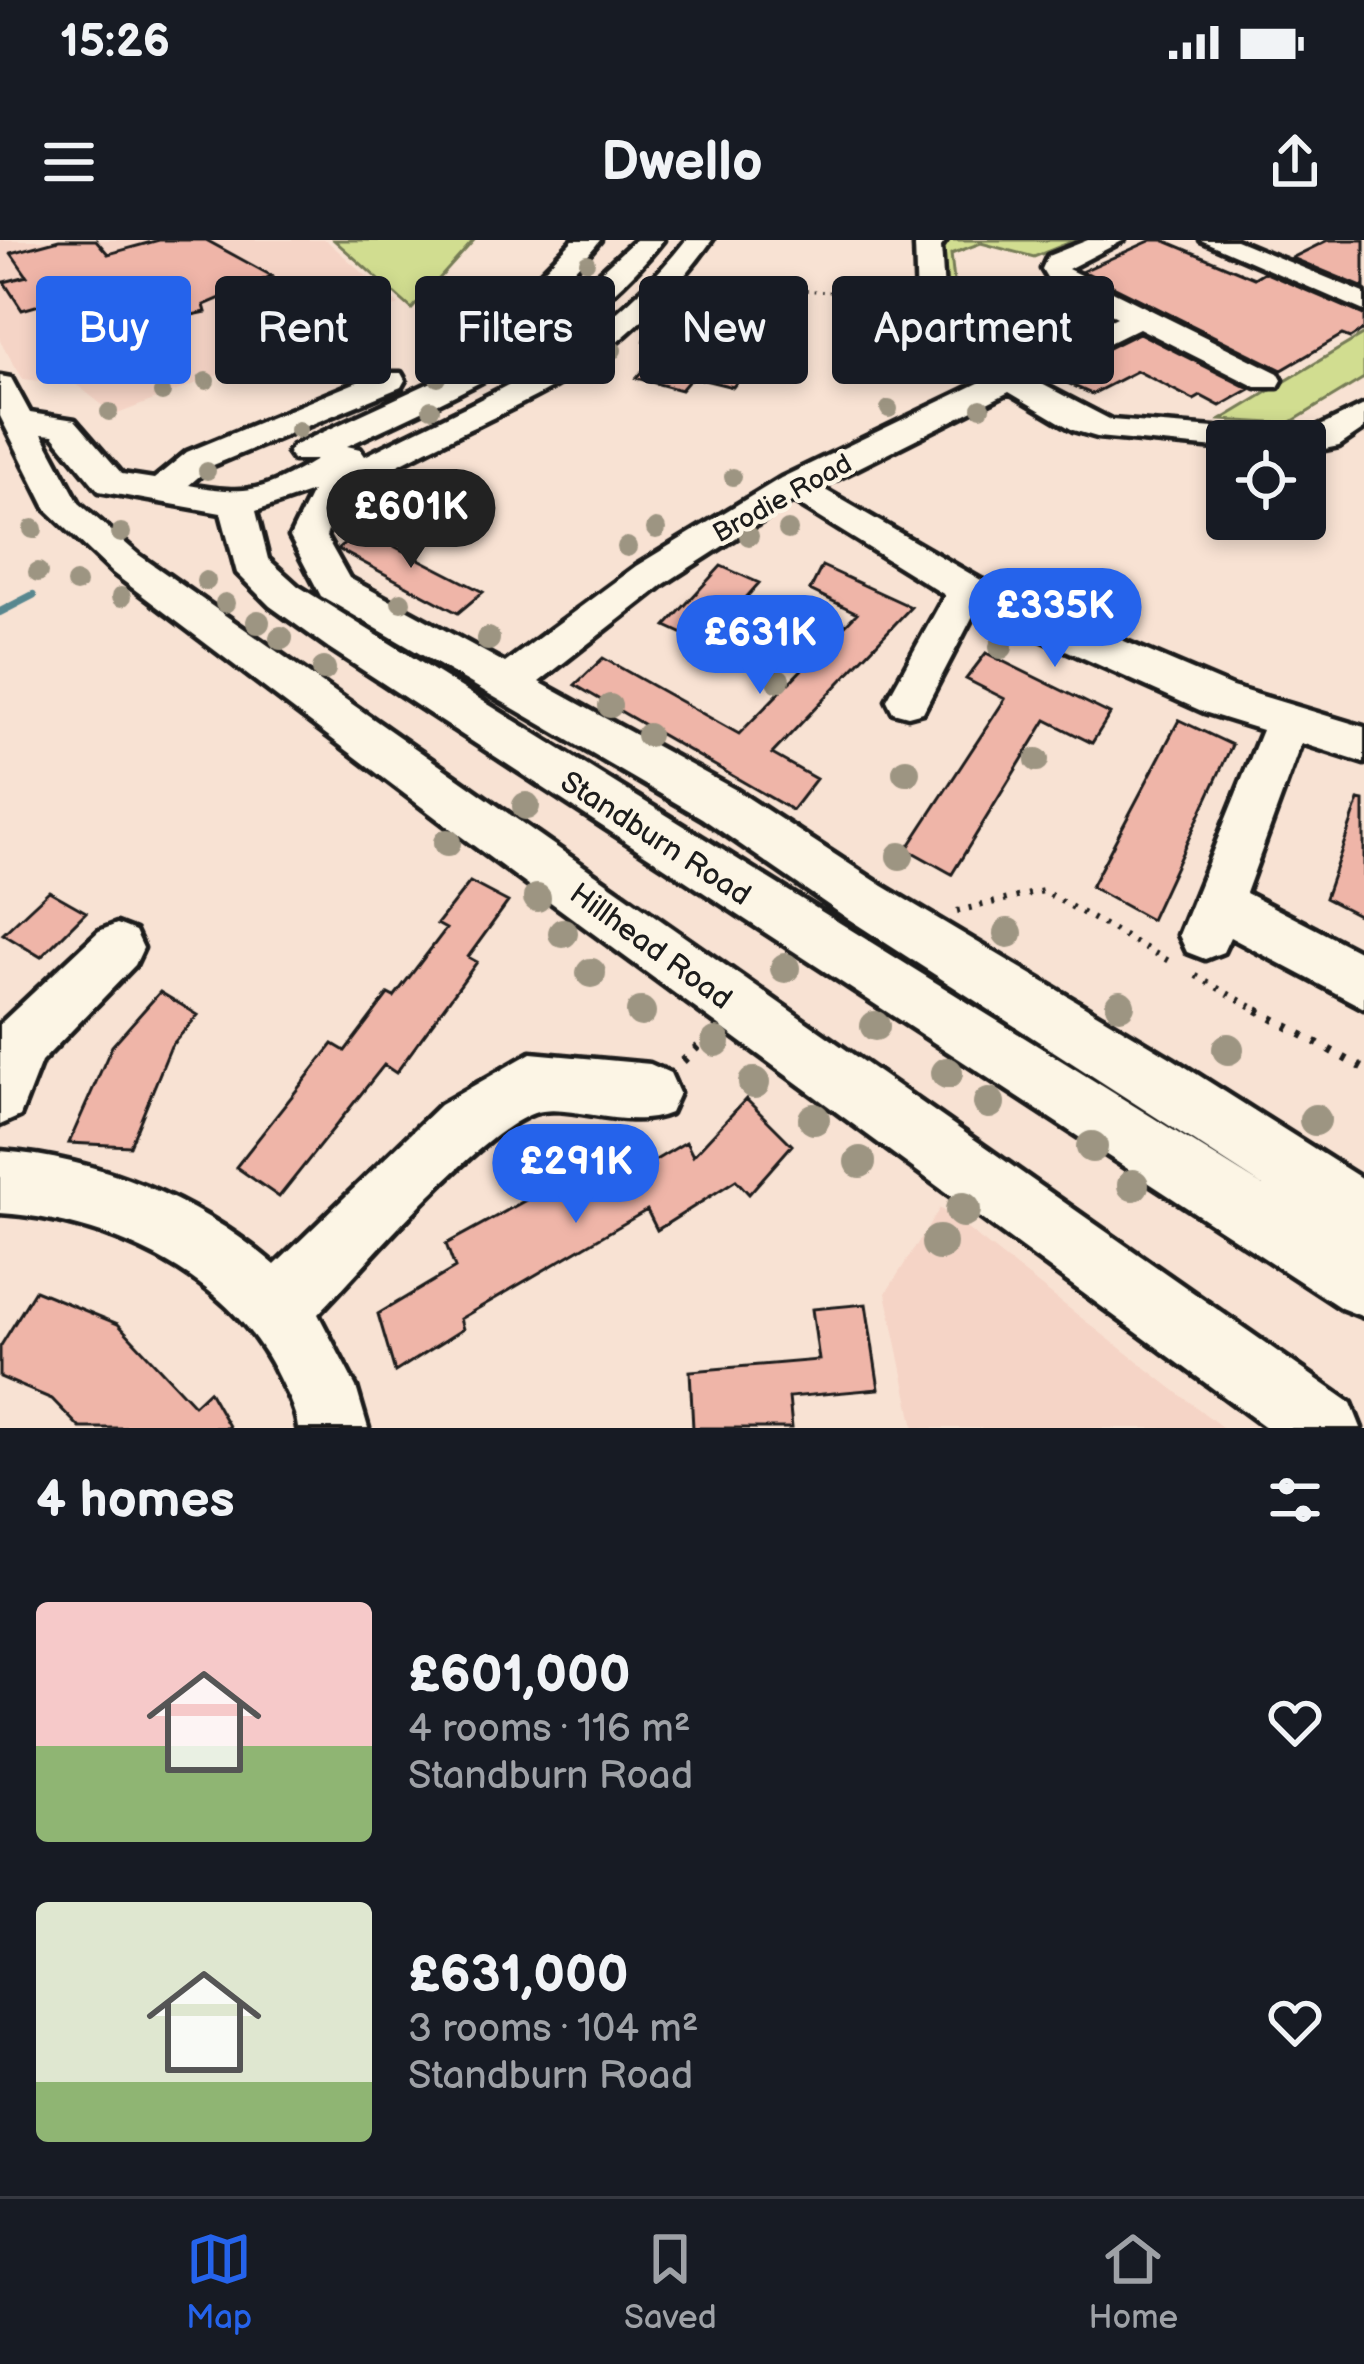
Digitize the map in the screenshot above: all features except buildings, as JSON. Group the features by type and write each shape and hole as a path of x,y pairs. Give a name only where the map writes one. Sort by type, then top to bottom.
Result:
{"street":[{"path":"164,489 199,459 429,364 490,329 538,292 587,240"},
{"path":"237,506 267,469 471,376 569,316 650,240"},
{"path":"11,403 63,427 111,483 164,489 237,506 286,493 339,460 472,397 533,361 623,296 669,240"},
{"path":"617,332 675,274 699,240"},
{"path":"930,276 928,246 933,240"},
{"path":"1111,240 1058,262 1055,269 1061,278 1267,380"},
{"path":"1214,240 1364,303"},
{"path":"1257,257 1292,240"},
{"name":"Brodie Road","path":"1114,329 1139,316"},
{"name":"Standburn Road","path":"617,332 504,403 354,478 321,503 308,537 361,624 1364,1285"},
{"name":"Brodie Road","path":"509,683 650,575 793,486 1008,384"},
{"path":"1016,384 1085,423 1108,430 1206,437"},
{"name":"Hillhead Road","path":"11,403 65,510 126,564 1326,1428"},
{"path":"1326,439 1364,415"},
{"path":"793,486 967,590 1286,724 1364,745"},
{"name":"Standburn Road","path":"237,506 250,564 284,596 509,683 719,804 1364,1216"},
{"path":"908,700 967,590"},
{"path":"1286,724 1213,920 1364,982"},
{"path":"0,1096 19,1044 117,948"},
{"path":"277,1309 461,1126 531,1082 650,1093"},
{"path":"0,1182 39,1181 185,1238 277,1309 331,1412 333,1428"}],"path":[{"path":"675,274 748,287 832,292"},
{"path":"617,332 639,338"},
{"path":"901,924 1042,891 1364,1070"},
{"path":"650,1093 738,1008"}],"shaded area":[{"path":"0,240 326,240 366,276 215,276 215,376 115,415 77,385 68,384 191,384 191,276 36,276 36,380 23,379 0,341"},
{"path":"940,1208 1223,1428 914,1428 886,1293"}],"green space":[{"path":"334,240 474,240 442,276 415,276 412,309 391,290 391,276 375,276"},
{"path":"940,240 1076,240 1034,257 981,243 951,254 953,276 942,276"},
{"path":"1364,334 1364,378 1295,420 1221,420"}],"waterway":[{"path":"0,612 33,595"}]}
